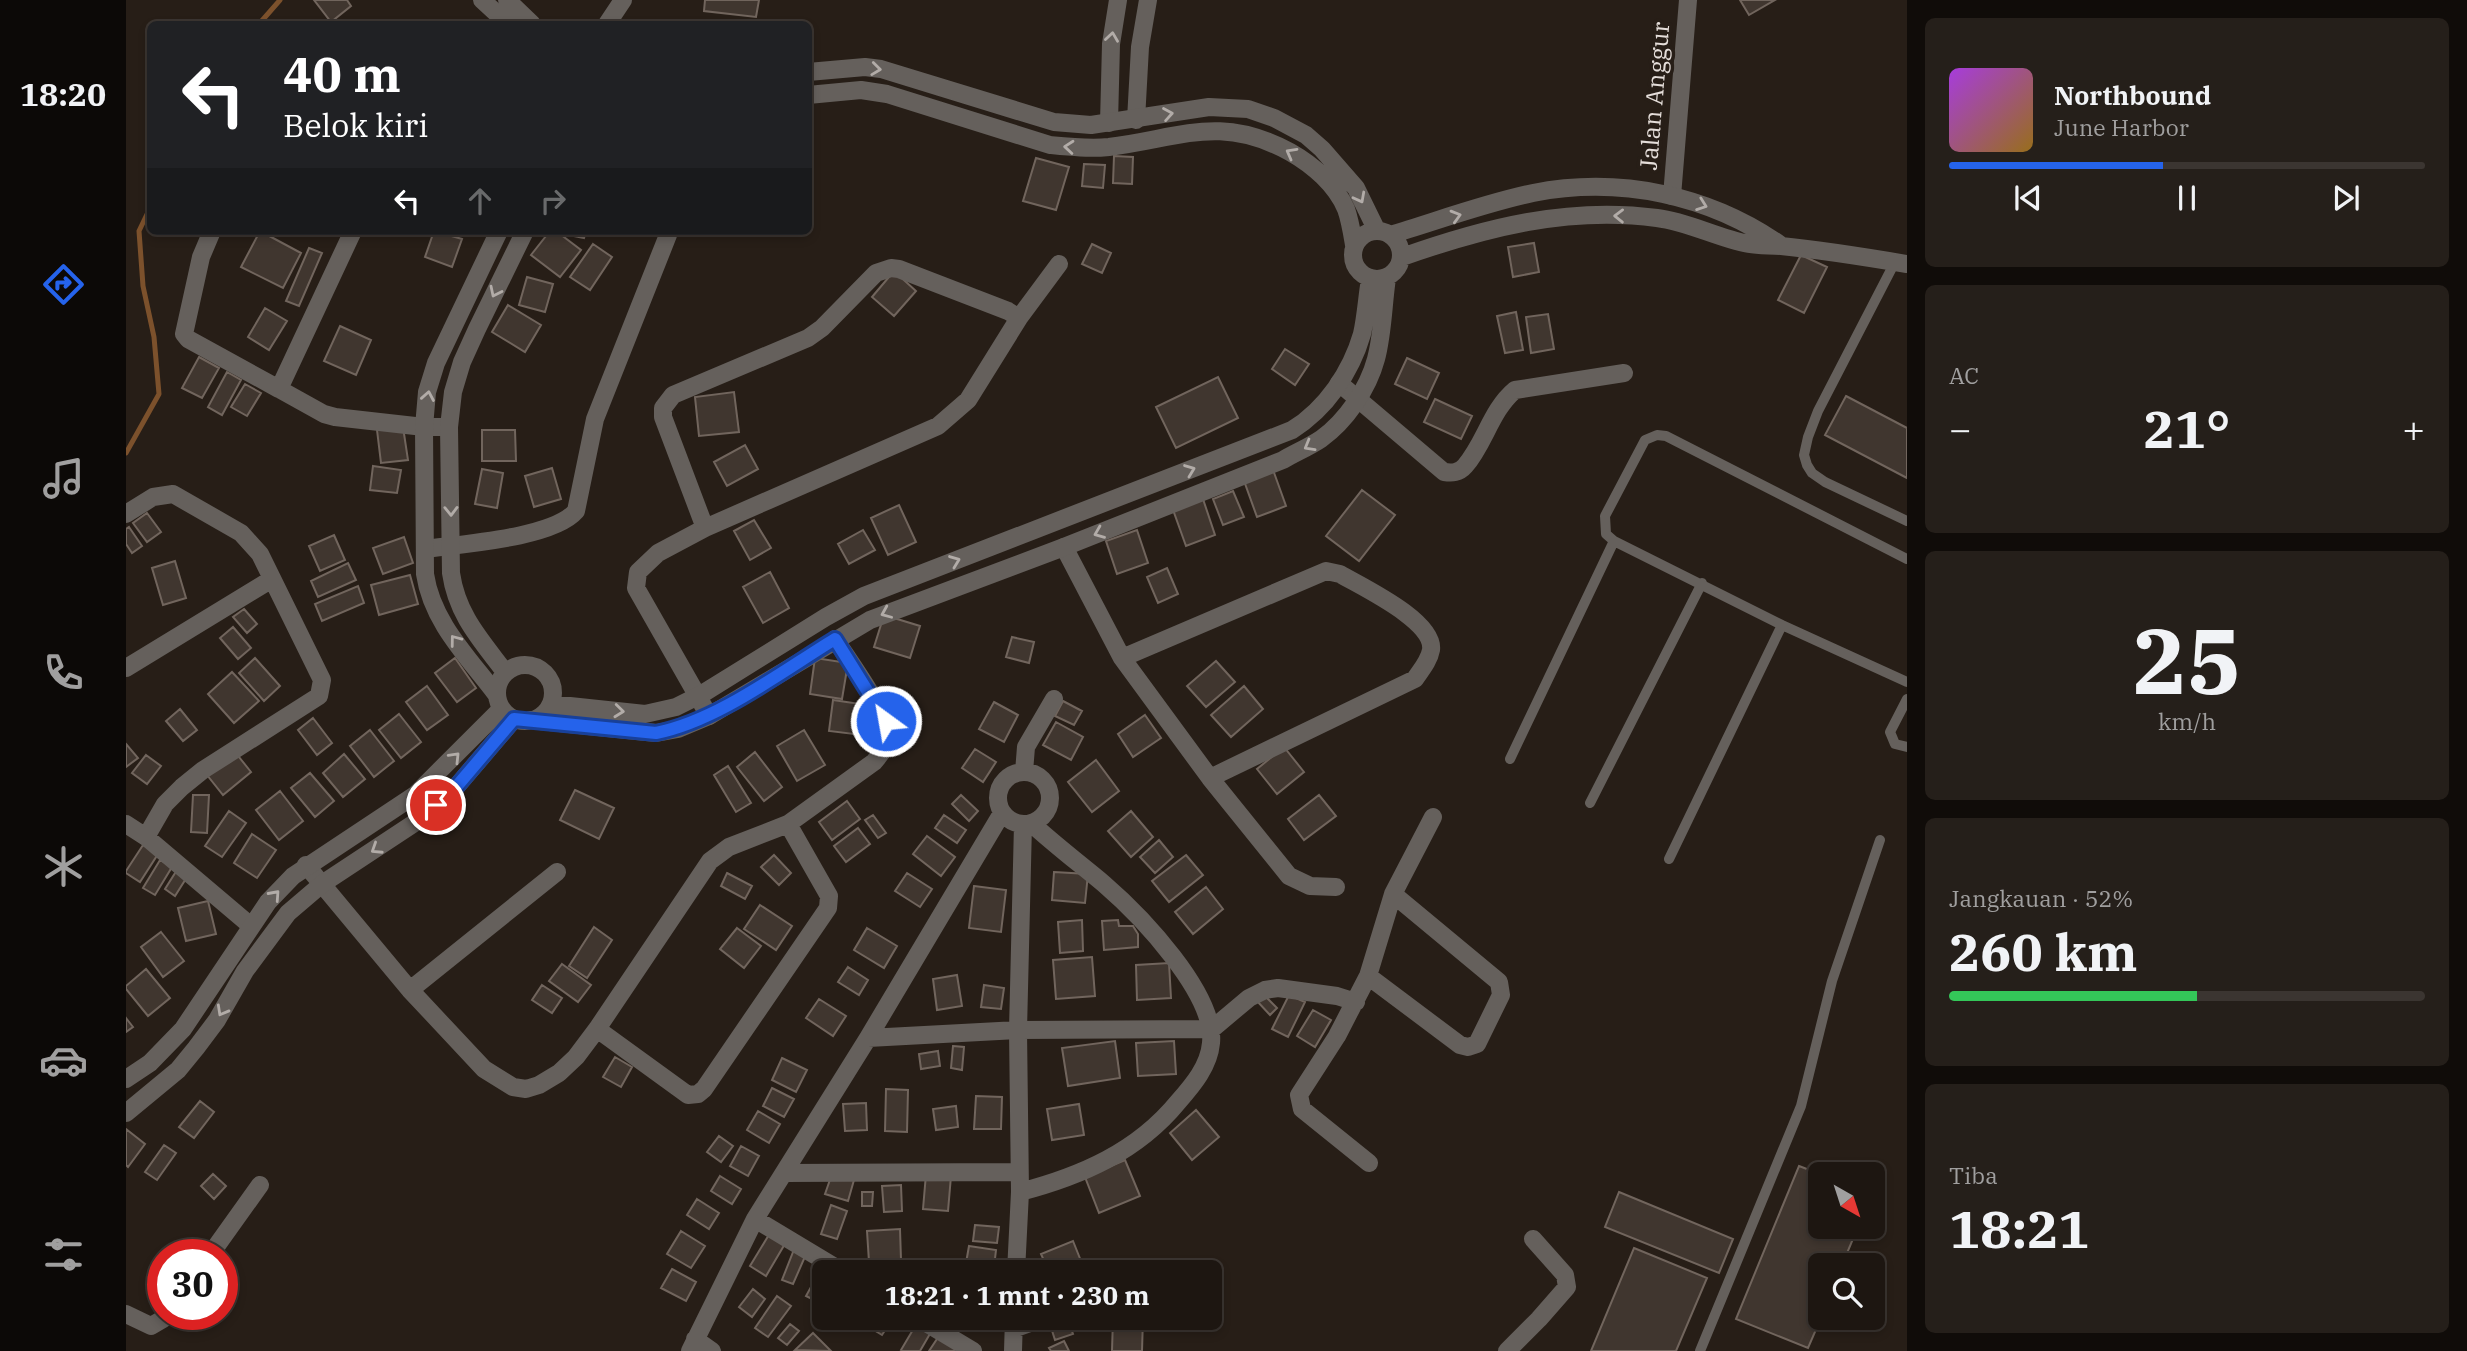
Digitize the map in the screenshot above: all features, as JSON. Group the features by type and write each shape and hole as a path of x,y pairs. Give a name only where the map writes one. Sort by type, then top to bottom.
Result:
{"street":[{"path":"482,0 505,21"},
{"path":"507,0 529,21"},
{"path":"609,21 622,0"},
{"path":"1109,123 1111,44 1118,0"},
{"path":"1136,120 1140,47 1149,0"},
{"name":"Jalan Anggur","path":"1672,196 1688,0"},
{"path":"812,72 865,67 881,69 1054,122 1091,125 1209,107 1248,109 1274,118 1306,135 1322,149 1356,188 1384,233 1399,244 1402,257 1397,270 1378,279 1358,272 1352,259 1354,245 1346,209 1336,191 1302,159 1270,141 1244,133 1205,131 1108,147 1069,147 1050,145 887,94 861,90 812,95"},
{"path":"1225,130 1229,107"},
{"path":"1354,245 1364,235 1384,233 1533,193 1583,187 1644,189 1697,203 1751,226 1782,246"},
{"path":"1505,201 1511,224"},
{"path":"1402,257 1444,242 1511,224 1565,217 1621,215 1658,218 1744,243 1901,263"},
{"path":"1744,243 1751,226"},
{"path":"210,235 201,257 184,334 188,339 324,414 424,427 449,427"},
{"path":"279,389 351,235"},
{"path":"497,235 436,363 427,392 424,427 428,590 439,618 510,710 656,733 678,729 709,716 835,639 892,610 1164,507 1304,449 1322,438 1358,399 1376,361 1378,279"},
{"path":"505,672 461,611 453,589 449,427 453,392 462,362 523,235"},
{"path":"425,549 527,534 555,525 576,511 595,419 668,235"},
{"path":"709,716 636,589 638,572 650,558 705,528 938,426 968,400 1019,318 1059,264"},
{"path":"705,528 663,417 663,408 673,395 808,338 822,328 871,277 883,270 899,269 1008,311 1019,318"},
{"path":"551,704 645,714 676,707 864,596 1292,430 1312,415 1339,383 1353,358 1378,279"},
{"path":"1339,383 1444,472 1451,473 1464,467 1502,403 1515,390 1624,373"},
{"path":"1156,483 1164,507"},
{"path":"126,514 153,497 173,494 241,533 260,554 322,680 319,696 203,770 182,787 165,804 146,837"},
{"path":"1064,547 1122,658 1210,778 1289,876 1310,886 1336,887"},
{"path":"1122,658 1326,571 1340,574 1395,607 1416,621 1427,633 1431,648 1425,665 1415,679 1210,778"},
{"path":"126,668 272,579"},
{"path":"306,865 410,990 484,1069 513,1087 526,1089 539,1085 559,1073 576,1057 710,861 729,846 788,824 874,762 883,752 887,740 886,721 835,639"},
{"path":"126,1079 150,1063 183,1029 251,926 274,896 306,865 415,795 510,710 546,712 553,696 551,681 541,669 534,665 518,665 505,672 497,686 510,710"},
{"path":"1024,772 1026,747 1054,699"},
{"path":"126,1113 178,1070 217,1020 245,971 288,913 322,884 422,818 441,801 510,710"},
{"path":"1020,1192 1062,1181 1090,1169 1127,1149 1150,1131 1194,1083 1206,1062 1212,1029 1199,996 1157,939 1107,886 1027,824 1015,823 1002,813 998,798 1003,783 1016,773 1032,773 1045,783 1050,798 1045,814 1027,824"},
{"path":"712,1351 692,1345 755,1219 868,1038 1002,813"},
{"path":"1369,1163 1302,1109 1299,1095 1356,1002 1368,976 1393,894 1433,817"},
{"path":"126,824 146,837 251,926"},
{"path":"597,1029 688,1094 698,1094 704,1089 829,904 829,896 788,824"},
{"path":"1017,1260 1020,1192 1018,1030 1027,824"},
{"path":"410,990 557,872"},
{"path":"1368,976 1460,1045 1468,1047 1477,1044 1501,995 1499,982 1393,894"},
{"path":"868,1038 1018,1030 1212,1029 1249,998 1265,990 1278,988 1337,996 1356,1002"},
{"path":"785,1173 1019,1172"},
{"path":"221,1239 260,1185"},
{"path":"755,1219 823,1260"},
{"path":"1507,1351 1567,1287 1566,1275 1533,1239"},
{"path":"126,1314 147,1324"},
{"path":"938,1330 972,1351"},
{"path":"1013,1351 1014,1330"}],"lane":[{"path":"1901,263 1818,411 1804,455 1812,473 1825,482 1907,522"},
{"path":"1907,559 1666,436 1657,435 1646,440 1605,516 1606,534 1614,541 1782,625 1907,682"},
{"path":"1510,759 1614,541"},
{"path":"1590,803 1702,583"},
{"path":"1668,859 1782,625"},
{"path":"1907,699 1890,732 1895,744 1907,747"},
{"path":"1700,1351 1801,1106 1832,981 1880,840"}],"building":[{"path":"314,0 347,0 351,6 330,21"},
{"path":"705,0 759,0 756,17 704,11"},
{"path":"1740,0 1775,0 1749,15"},
{"path":"1114,156 1133,157 1132,184 1113,183"},
{"path":"1036,158 1069,167 1056,210 1023,201"},
{"path":"1084,164 1105,165 1103,188 1082,186"},
{"path":"258,235 267,235 301,253 283,288 241,267"},
{"path":"433,235 462,239 452,267 425,257"},
{"path":"547,235 561,235 581,250 560,277 531,255"},
{"path":"1534,243 1539,272 1513,277 1508,247"},
{"path":"593,244 612,257 590,290 570,277"},
{"path":"1092,244 1111,253 1102,273 1082,264"},
{"path":"309,248 322,253 299,306 286,301"},
{"path":"1801,255 1827,267 1804,313 1778,300"},
{"path":"894,271 916,291 894,316 872,297"},
{"path":"527,277 553,284 545,312 519,305"},
{"path":"508,305 541,325 525,352 492,332"},
{"path":"265,308 287,321 269,350 248,337"},
{"path":"1516,312 1523,350 1505,353 1497,316"},
{"path":"1548,314 1554,349 1531,353 1526,317"},
{"path":"340,326 371,340 356,375 324,361"},
{"path":"1285,349 1309,364 1295,385 1272,369"},
{"path":"199,357 219,368 202,398 182,388"},
{"path":"1407,358 1439,373 1427,399 1395,384"},
{"path":"227,372 241,380 222,415 208,407"},
{"path":"1218,377 1238,418 1176,448 1156,407"},
{"path":"245,384 261,393 247,416 231,407"},
{"path":"734,392 739,432 699,436 695,397"},
{"path":"1846,396 1907,428 1907,478 1825,435"},
{"path":"1435,399 1472,416 1461,439 1424,422"},
{"path":"403,427 408,460 381,463 377,430"},
{"path":"482,430 515,430 516,461 482,461"},
{"path":"745,445 758,469 727,486 714,462"},
{"path":"373,466 401,470 397,493 370,490"},
{"path":"1272,467 1286,506 1257,517 1243,478"},
{"path":"552,468 561,499 534,507 525,476"},
{"path":"482,469 503,473 497,508 475,504"},
{"path":"1362,490 1395,515 1359,561 1326,536"},
{"path":"1233,491 1244,517 1223,525 1213,499"},
{"path":"1202,496 1215,535 1186,546 1172,507"},
{"path":"899,505 916,542 888,555 871,518"},
{"path":"147,513 161,532 147,542 133,523"},
{"path":"754,520 771,548 750,560 734,531"},
{"path":"129,527 142,546 132,553 126,544 126,529"},
{"path":"863,530 875,550 849,564 838,544"},
{"path":"1137,530 1148,563 1117,574 1106,541"},
{"path":"334,535 345,560 320,571 309,546"},
{"path":"404,537 413,563 383,574 373,548"},
{"path":"175,561 186,598 163,605 152,568"},
{"path":"348,563 356,580 318,597 311,581"},
{"path":"1167,568 1178,594 1158,603 1147,577"},
{"path":"770,572 789,608 763,623 743,587"},
{"path":"410,575 418,604 379,615 371,585"},
{"path":"358,586 364,603 322,621 315,604"},
{"path":"244,609 257,624 247,633 233,617"},
{"path":"884,615 920,626 910,658 874,647"},
{"path":"233,627 251,648 238,659 220,638"},
{"path":"1012,637 1034,642 1029,663 1006,657"},
{"path":"255,658 280,686 264,701 239,673"},
{"path":"455,658 476,688 457,702 435,673"},
{"path":"815,658 848,663 842,699 810,694"},
{"path":"1216,661 1235,682 1206,707 1187,686"},
{"path":"232,672 259,701 234,723 208,694"},
{"path":"427,686 448,715 427,730 406,702"},
{"path":"1244,686 1263,709 1231,737 1211,715"},
{"path":"833,700 867,705 862,735 829,731"},
{"path":"1063,701 1082,711 1074,725 1055,716"},
{"path":"994,702 1018,715 1004,742 979,729"},
{"path":"180,709 197,730 183,741 166,721"},
{"path":"399,714 421,742 401,758 379,730"},
{"path":"1145,715 1161,738 1133,757 1118,734"},
{"path":"313,718 332,743 317,755 298,730"},
{"path":"1056,722 1083,737 1071,760 1043,745"},
{"path":"370,730 394,761 374,777 350,746"},
{"path":"804,730 825,765 797,781 777,746"},
{"path":"126,744 138,758 126,767"},
{"path":"1284,747 1304,772 1277,794 1257,769"},
{"path":"975,749 996,762 983,782 962,768"},
{"path":"235,752 251,772 223,795 207,775"},
{"path":"755,752 782,787 764,801 737,767"},
{"path":"344,754 365,779 343,797 323,773"},
{"path":"146,755 161,766 147,784 132,773"},
{"path":"1096,760 1119,791 1092,812 1068,782"},
{"path":"728,766 751,803 736,812 714,775"},
{"path":"310,773 334,801 315,817 291,788"},
{"path":"575,790 614,808 599,839 560,820"},
{"path":"280,791 303,821 279,840 256,810"},
{"path":"193,795 209,795 207,833 191,832"},
{"path":"961,795 978,811 969,821 952,804"},
{"path":"1319,795 1336,816 1304,840 1288,819"},
{"path":"847,801 860,819 832,840 819,822"},
{"path":"229,811 246,823 222,857 205,846"},
{"path":"1131,811 1153,837 1131,857 1108,831"},
{"path":"873,815 886,833 878,838 865,820"},
{"path":"944,815 966,830 957,843 935,828"},
{"path":"858,828 870,844 846,862 834,846"},
{"path":"252,834 276,850 257,878 234,863"},
{"path":"927,836 955,857 941,876 913,854"},
{"path":"1159,840 1173,857 1155,873 1140,857"},
{"path":"143,845 158,854 140,882 126,871"},
{"path":"774,855 791,873 779,885 761,867"},
{"path":"1186,855 1203,875 1169,902 1152,881"},
{"path":"160,860 172,867 155,895 143,888"},
{"path":"177,870 187,877 175,896 165,889"},
{"path":"1054,872 1088,874 1085,903 1052,900"},
{"path":"727,873 752,886 745,899 721,886"},
{"path":"907,873 932,889 920,907 895,891"},
{"path":"974,886 1006,890 1001,932 969,928"},
{"path":"1206,887 1223,909 1193,934 1175,912"},
{"path":"208,901 216,934 186,941 178,908"},
{"path":"760,905 792,926 776,950 744,929"},
{"path":"1082,920 1083,951 1060,953 1058,922"},
{"path":"1118,920 1119,926 1133,926 1138,934 1138,947 1104,950 1102,921"},
{"path":"594,927 612,940 587,978 569,966"},
{"path":"737,928 761,946 744,968 720,949"},
{"path":"867,928 897,946 884,968 854,950"},
{"path":"161,932 184,961 163,977 141,947"},
{"path":"1092,957 1095,996 1056,999 1053,960"},
{"path":"1169,963 1171,998 1137,1000 1136,965"},
{"path":"562,964 591,985 578,1002 549,981"},
{"path":"848,967 868,980 859,995 838,982"},
{"path":"146,969 170,998 148,1016 126,989 126,986"},
{"path":"957,975 962,1006 937,1010 933,979"},
{"path":"542,985 562,998 552,1013 532,1000"},
{"path":"984,985 1004,988 1001,1009 981,1007"},
{"path":"1262,993 1277,1008 1270,1015 1256,1000"},
{"path":"1289,995 1305,1002 1288,1037 1272,1029"},
{"path":"819,999 846,1016 833,1036 806,1018"},
{"path":"1313,1010 1331,1020 1315,1047 1297,1036"},
{"path":"126,1018 133,1027 126,1032"},
{"path":"1115,1041 1120,1078 1068,1086 1062,1048"},
{"path":"1174,1041 1176,1074 1138,1076 1136,1043"},
{"path":"953,1046 964,1047 962,1070 951,1068"},
{"path":"938,1051 940,1066 921,1069 919,1054"},
{"path":"615,1057 632,1067 621,1087 603,1077"},
{"path":"782,1058 807,1070 796,1092 772,1080"},
{"path":"772,1088 794,1099 784,1117 763,1106"},
{"path":"886,1089 908,1090 907,1132 885,1131"},
{"path":"976,1096 1002,1097 1001,1129 974,1129"},
{"path":"200,1101 214,1112 194,1138 179,1127"},
{"path":"866,1103 867,1130 845,1131 843,1104"},
{"path":"1079,1104 1084,1135 1052,1140 1047,1109"},
{"path":"956,1106 958,1127 936,1130 933,1109"},
{"path":"1196,1110 1219,1137 1192,1160 1170,1133"},
{"path":"758,1111 780,1124 769,1143 747,1130"},
{"path":"126,1129 145,1144 128,1167 126,1165"},
{"path":"719,1136 733,1146 721,1162 707,1152"},
{"path":"164,1145 176,1153 157,1180 145,1172"},
{"path":"741,1146 759,1156 748,1176 730,1166"},
{"path":"1125,1160 1140,1196 1099,1213 1085,1177"},
{"path":"1799,1166 1808,1169 1808,1239 1853,1239 1847,1253 1808,1253 1808,1330 1816,1330 1808,1348 1736,1319"},
{"path":"213,1174 226,1186 214,1199 201,1186"},
{"path":"832,1174 854,1180 848,1201 825,1194"},
{"path":"926,1174 951,1176 948,1211 923,1209"},
{"path":"720,1176 741,1189 732,1204 711,1191"},
{"path":"901,1185 902,1211 884,1212 882,1186"},
{"path":"862,1192 873,1192 872,1206 862,1206"},
{"path":"1619,1192 1733,1239 1719,1273 1605,1227"},
{"path":"697,1199 719,1213 709,1229 687,1215"},
{"path":"831,1205 847,1211 837,1239 821,1234"},
{"path":"975,1225 999,1227 997,1243 973,1241"},
{"path":"900,1229 901,1260 869,1260 867,1231"},
{"path":"681,1231 705,1246 691,1268 667,1254"},
{"path":"770,1233 786,1242 766,1276 750,1266"},
{"path":"1073,1241 1081,1260 1044,1260 1041,1254"},
{"path":"969,1246 996,1250 995,1260 967,1260"},
{"path":"795,1247 807,1252 793,1284 782,1280"},
{"path":"1634,1248 1707,1278 1676,1351 1591,1351"},
{"path":"672,1269 696,1282 686,1301 661,1288"},
{"path":"812,1285 812,1299 806,1296"},
{"path":"753,1289 765,1299 752,1317 739,1307"},
{"path":"777,1296 791,1306 768,1337 755,1328"},
{"path":"790,1324 799,1331 787,1345 778,1338"},
{"path":"913,1330 931,1332 920,1351 901,1350"},
{"path":"1052,1330 1072,1330 1073,1334 1055,1340"},
{"path":"1113,1330 1143,1330 1142,1351 1112,1351"},
{"path":"813,1333 831,1351 795,1350"},
{"path":"939,1336 956,1348 954,1351 929,1351"},
{"path":"1064,1341 1069,1351 1051,1351 1049,1348"}],"waterway":[{"path":"262,21 280,0"},
{"path":"126,453 159,394 154,337 143,286 139,231 147,214"}],"route":[{"path":"436,805 451,793 514,719 656,733 678,729 709,716 835,639 886,721"}]}
